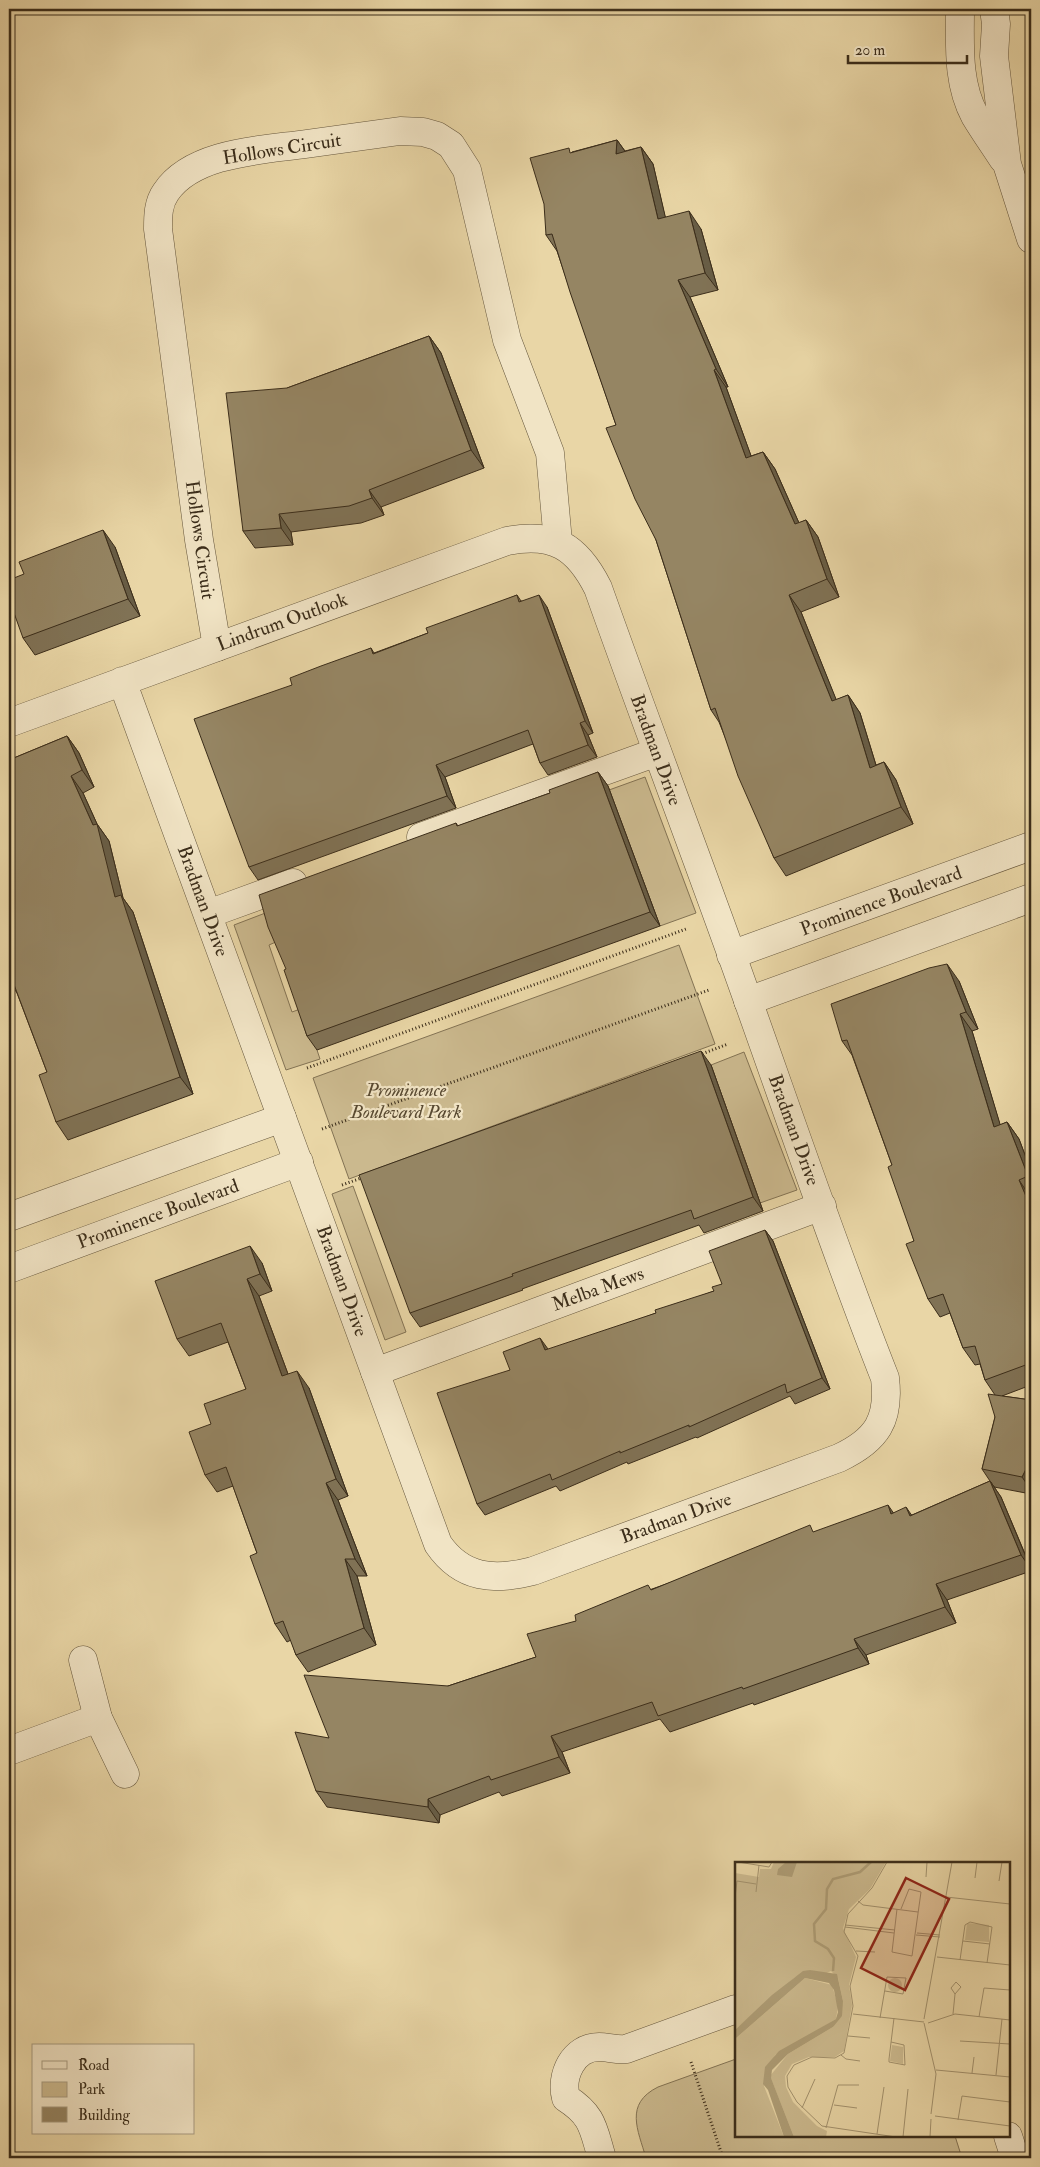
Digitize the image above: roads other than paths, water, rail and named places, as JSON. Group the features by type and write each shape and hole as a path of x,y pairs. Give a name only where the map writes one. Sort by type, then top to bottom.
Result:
{"street":[{"path":"960,9 960,60 965,88 975,115 1007,164"},
{"path":"994,9 996,24 994,56 1007,164 1031,239"},
{"name":"Hollows Circuit","path":"217,647 199,540 158,229 158,209 166,193 187,174 201,165 220,158 247,152 400,131 423,132 437,136 451,145 467,170 507,340 550,452 558,542"},
{"name":"Lindrum Outlook","path":"9,723 507,541 524,537 558,542"},
{"name":"Bradman Drive","path":"122,681 438,1544 448,1558 469,1571 480,1575 515,1576 533,1571 855,1451 869,1440 882,1422 887,1396 885,1378 598,588 581,560 558,542"},
{"path":"395,846 657,752"},
{"name":"Prominence Boulevard","path":"740,979 1031,846"},
{"path":"208,914 320,873"},
{"path":"740,979 1031,898"},
{"path":"9,1217 290,1140"},
{"name":"Prominence Boulevard","path":"11,1260 290,1140"},
{"name":"Melba Mews","path":"375,1372 822,1206"},
{"path":"83,1660 98,1718 125,1774"},
{"path":"9,1752 98,1718"},
{"path":"602,2158 589,2118 580,2108 566,2098 563,2088 567,2069 580,2053 599,2047 614,2050 626,2049 735,2010"},
{"path":"1008,2137 1015,2158"}],"park label":[{"name":"Prominence Boulevard Park","path":"406,1101"}]}
